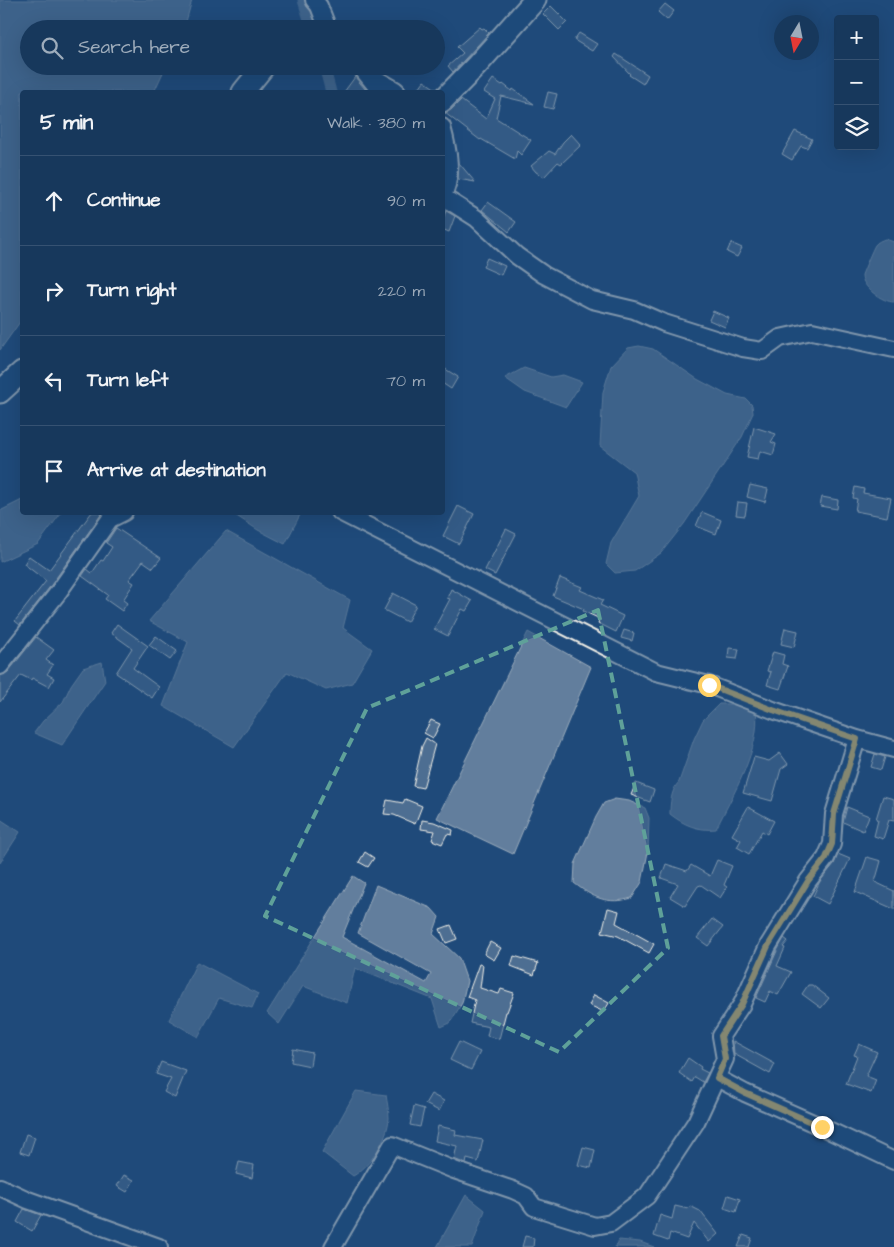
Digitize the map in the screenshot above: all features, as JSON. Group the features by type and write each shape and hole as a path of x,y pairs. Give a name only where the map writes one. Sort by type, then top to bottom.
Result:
{"main road":[{"path":"445,98 535,0"},
{"path":"245,90 257,75"},
{"path":"370,75 375,81 391,90"},
{"path":"0,392 20,374"}],"street":[{"path":"314,0 319,6 324,20"},
{"path":"445,138 448,148 449,180 445,191"},
{"path":"445,198 476,218 517,256 544,275 592,300 634,310 664,323 743,348 762,351 780,338 812,331 894,349"},
{"path":"0,666 57,594 110,519 118,515"},
{"path":"346,515 656,672 709,685 773,710 857,739 894,749"},
{"path":"333,1247 392,1145 454,1170 513,1190 526,1196 534,1207 595,1226 611,1223 647,1196 696,1122 725,1059 721,1036 742,1004 768,946 808,881 826,858 832,844 834,814 857,739"},
{"path":"717,1078 737,1090 894,1161"},
{"path":"0,1187 28,1200 160,1247"}],"highlighted area":[{"path":"598,610 668,948 559,1052 265,916 367,708"}],"water":[{"path":"0,0 192,0 186,20 20,20 20,75 162,75 155,90 20,90 20,322 0,350"},
{"path":"885,239 894,242 894,302 884,300 869,289 865,285 862,275 875,245"},
{"path":"639,346 653,349 697,379 727,395 746,399 752,405 753,413 742,437 684,524 661,553 635,571 615,573 606,564 611,543 639,496 634,472 600,446 603,392 611,366 628,348"},
{"path":"524,368 551,377 563,375 582,382 566,407 525,392 505,378"},
{"path":"20,501 20,515 60,515 38,544 0,562 0,511"},
{"path":"235,515 300,515 285,544"},
{"path":"226,531 350,600 343,628 372,649 352,683 326,690 287,672 234,747 163,706 188,642 149,621"},
{"path":"528,632 591,667 513,854 437,818"},
{"path":"102,662 105,681 62,745 34,733 43,721 63,702 71,685 83,668"},
{"path":"719,704 740,704 756,710 755,740 737,787 716,829 703,829 686,824 670,814 671,802 674,789 679,782 694,739 703,720"},
{"path":"615,799 629,801 645,808 649,818 648,852 642,882 632,898 615,901 594,896 574,883 575,864 596,817 604,803"},
{"path":"0,819 20,832 0,863"},
{"path":"353,876 364,883 342,937 426,983 431,974 358,933 376,885 431,908 439,917 433,934 459,958 467,981 462,1003 450,1023 441,1027 432,999 355,968 347,1003 303,986 279,1024 267,1013"},
{"path":"197,962 258,994 252,1008 219,998 198,1037 169,1020"},
{"path":"356,1091 386,1095 389,1118 382,1143 366,1166 353,1176 322,1152"},
{"path":"466,1195 485,1210 472,1247 437,1247"},
{"path":"619,1240 640,1242 654,1247 615,1247"}],"building":[{"path":"665,4 674,11 667,20 658,12"},
{"path":"551,6 567,22 559,30 543,14"},
{"path":"480,27 489,33 453,72 448,66 463,53 457,47"},
{"path":"579,33 597,44 592,51 574,40"},
{"path":"616,54 648,75 643,84 629,75 614,57"},
{"path":"355,77 367,90 345,90"},
{"path":"493,79 512,91 513,89 534,104 501,96 496,118 531,140 521,155 517,151 515,159 480,140 445,113 461,100 486,119 495,99 484,92"},
{"path":"424,81 436,89 422,90 419,88"},
{"path":"548,92 557,94 553,109 544,107"},
{"path":"795,131 812,139 807,148 801,146 792,160 782,154"},
{"path":"571,134 581,145 561,164 558,162 544,177 536,172 531,166 549,151 555,154"},
{"path":"459,163 475,182 458,179"},
{"path":"488,202 516,222 509,232 482,210"},
{"path":"446,211 455,216 449,232 445,230"},
{"path":"731,243 742,248 737,257 727,252"},
{"path":"487,258 505,266 501,275 483,267"},
{"path":"713,311 729,318 725,327 709,320"},
{"path":"445,369 458,377 451,389 445,385"},
{"path":"754,427 776,434 771,442 776,444 773,455 760,451 758,459 747,457"},
{"path":"750,485 768,489 765,502 747,497"},
{"path":"855,487 864,489 863,493 891,498 887,517 855,511 857,499 853,498"},
{"path":"822,497 838,500 837,509 820,506"},
{"path":"738,502 747,503 745,516 736,515"},
{"path":"458,506 474,514 459,544 443,536"},
{"path":"702,512 721,520 716,534 696,526"},
{"path":"90,515 101,515 20,625 15,621 46,581 24,564 29,556 49,570"},
{"path":"116,528 161,558 153,568 143,561 129,580 134,583 123,600 127,603 122,611 105,599 108,595 82,576 87,569 92,573 101,560 103,561 112,547 106,543"},
{"path":"506,529 516,534 495,575 485,570"},
{"path":"560,578 582,587 580,590 603,600 600,605 623,616 616,632 598,623 600,619 583,611 584,609 553,596"},
{"path":"451,589 472,601 466,611 462,609 448,636 434,629 450,599 447,598"},
{"path":"393,593 416,605 407,622 384,610"},
{"path":"117,624 148,646 133,668 159,687 152,698 116,673 132,648 111,633"},
{"path":"785,628 798,631 794,647 781,644"},
{"path":"624,630 634,633 632,641 621,638"},
{"path":"156,636 177,651 170,660 149,645"},
{"path":"36,637 54,650 46,660 53,665 47,674 54,678 49,687 32,678 31,680 21,675 0,702 0,676 8,672"},
{"path":"729,648 739,649 737,659 728,658"},
{"path":"773,652 784,655 782,664 788,666 780,689 767,685 771,672 767,671"},
{"path":"431,720 440,724 433,738 424,733"},
{"path":"426,738 435,744 423,788 413,786 422,746"},
{"path":"780,753 788,764 781,769 772,801 743,793 754,757 769,761"},
{"path":"875,754 885,757 881,770 871,767"},
{"path":"636,783 654,790 650,802 631,795"},
{"path":"883,796 894,799 894,821 889,820 883,839 874,836 878,820 876,819"},
{"path":"405,799 422,806 415,824 394,815 384,814 387,800 403,803"},
{"path":"748,807 774,821 767,834 762,831 749,854 737,847 741,840 732,835"},
{"path":"847,807 869,816 863,831 843,822"},
{"path":"422,820 434,822 453,830 452,835 447,834 442,844 432,840 435,831 421,829"},
{"path":"365,852 374,858 368,867 359,862"},
{"path":"838,854 850,859 828,904 813,896 820,881 834,864"},
{"path":"867,857 881,861 875,882 894,891 894,909 855,892"},
{"path":"717,860 732,866 724,885 727,887 720,898 701,885 698,886 685,906 670,897 678,884 661,878 666,864 687,871 691,865 710,876"},
{"path":"608,908 619,911 616,923 654,944 649,953 618,936 602,932"},
{"path":"712,919 723,927 708,946 697,938"},
{"path":"451,925 457,939 446,943 440,929"},
{"path":"784,938 788,941 783,947 785,948 777,966 791,972 778,995 770,991 765,1002 756,998"},
{"path":"490,942 501,948 494,960 484,954"},
{"path":"514,956 538,963 534,975 511,966"},
{"path":"479,964 483,965 480,988 499,994 501,989 514,993 506,1012 499,1039 487,1036 489,1027 470,1023 475,1000 467,997"},
{"path":"808,985 812,985 829,998 821,1008 802,994"},
{"path":"594,995 609,1003 604,1012 589,1005"},
{"path":"733,1041 775,1064 770,1074 734,1054"},
{"path":"459,1042 480,1052 471,1070 450,1060"},
{"path":"859,1044 877,1052 866,1076 876,1080 871,1093 846,1084 857,1056 854,1055"},
{"path":"293,1049 312,1053 310,1066 291,1062"},
{"path":"688,1058 701,1067 700,1069 708,1073 703,1082 695,1077 692,1082 679,1073"},
{"path":"161,1062 186,1071 175,1098 164,1092 171,1079 156,1074"},
{"path":"431,1094 444,1101 439,1111 425,1104"},
{"path":"414,1106 424,1109 420,1127 410,1125"},
{"path":"438,1126 456,1130 455,1135 483,1140 478,1162 467,1159 466,1164 454,1159 457,1146 435,1141"},
{"path":"26,1134 35,1137 29,1155 20,1152"},
{"path":"583,1147 595,1150 591,1168 578,1165"},
{"path":"239,1162 254,1165 252,1178 236,1174"},
{"path":"124,1175 134,1180 127,1192 117,1186"},
{"path":"728,1195 740,1199 736,1212 724,1208"},
{"path":"675,1206 688,1209 690,1206 700,1211 718,1234 709,1242 694,1223 687,1239 670,1233 668,1241 654,1236 660,1215 672,1219"},
{"path":"24,1209 41,1215 32,1231 17,1222"},
{"path":"743,1235 752,1238 749,1247 738,1247"},
{"path":"525,1236 534,1238 533,1247 522,1247"}],"waterway":[{"path":"303,0 309,20"},
{"path":"326,75 330,90"}],"route":[{"path":"709,685 773,710 857,739 834,814 832,844 826,858 808,881 768,946 742,1004 721,1036 725,1059 717,1078 728,1086 764,1100 822,1127"}]}
